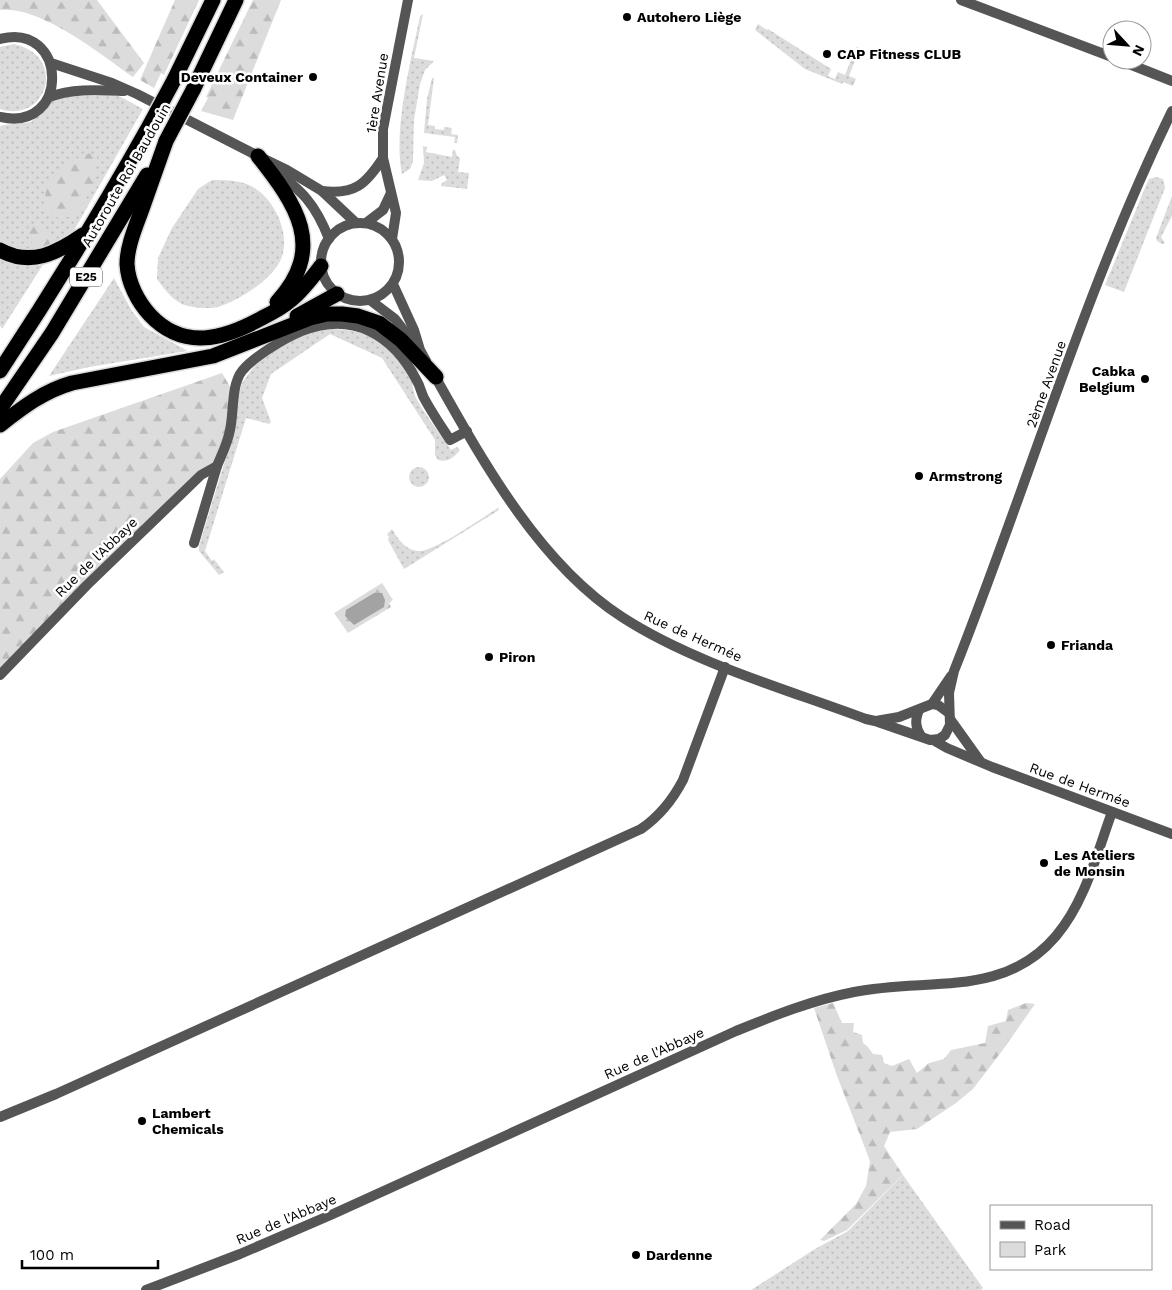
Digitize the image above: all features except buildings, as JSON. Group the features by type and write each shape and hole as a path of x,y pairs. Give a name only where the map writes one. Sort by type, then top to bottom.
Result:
{"highway":[{"name":"Autoroute Roi Baudouin","path":"0,371 90,230 148,130 213,0"},
{"name":"Autoroute Roi Baudouin","path":"0,409 52,333 134,198 193,90 236,0"},
{"path":"166,141 129,250 129,273 135,292 143,306 155,320 170,330 187,337 200,339 211,338 233,331 283,306 301,291 321,266"},
{"path":"254,322 276,303 293,282 299,269 302,244 298,215 290,200 258,156"},
{"path":"0,250 19,257 40,257 55,253 90,230"},
{"path":"252,341 269,329 337,294"},
{"path":"0,424 22,407 55,388 72,383 213,356 310,318 327,314 358,316 379,323 401,340 436,377"}],"street":[{"name":"1ère Avenue","path":"392,239 396,215 383,158 384,129 408,0"},
{"path":"961,0 1102,53"},
{"path":"0,39 14,37 30,41 42,50 51,63 53,74 53,86 49,97 42,106 29,115 12,119 1,117"},
{"path":"51,63 112,83 130,91 288,170 322,192 361,223 376,226 392,239 397,249 398,271 393,284 384,293 370,300 353,301 337,294 326,282 321,266 324,247 329,239 341,228 361,223 383,210 392,191"},
{"path":"1145,70 1172,81"},
{"path":"49,97 68,92 91,90 130,91"},
{"name":"2ème Avenue","path":"950,716 949,693 954,671 1102,273 1133,194 1172,111"},
{"path":"258,156 299,188 307,197 321,219 329,239"},
{"path":"322,192 340,192 359,186 371,176 383,158"},
{"name":"Rue de Hermée","path":"393,284 414,330 420,350"},
{"name":"Rue de Hermée","path":"370,300 387,311 420,350 499,484 536,536 581,585 621,616 667,642 725,667 866,719 933,740 947,748 980,761 1172,834"},
{"path":"194,543 230,430 234,394 242,372 259,356 290,336 314,326 345,323 377,333 396,351 416,380 424,398 450,440 467,431"},
{"name":"Rue de l'Abbaye","path":"0,675 87,585 194,481 217,466"},
{"path":"0,1117 56,1094 641,828 665,810 676,795 725,667"},
{"name":"2ème Avenue","path":"932,704 954,671"},
{"path":"932,704 938,705 950,716 980,761"},
{"name":"Rue de Hermée","path":"875,721 899,717 932,704"},
{"path":"919,710 916,724 921,736"},
{"path":"933,740 944,736 948,731 950,716"},
{"name":"Rue de l'Abbaye","path":"146,1290 240,1254 325,1218 779,1013 813,1002 881,987 969,982 992,978 1012,970 1034,958 1067,922 1084,887 1112,812"}],"green space":[{"path":"0,0 97,0 144,63 133,77 70,33 51,23 33,15 0,10"},
{"path":"175,0 199,0 164,75 161,73 154,88 140,80"},
{"path":"253,0 281,0 233,120 201,111 208,98 206,97"},
{"path":"423,14 414,58 434,61 425,70 420,84 414,120 413,161 410,169 402,174 400,156 401,116 420,16"},
{"path":"758,24 831,69 828,76 835,79 838,72 845,75 856,47 860,48 849,76 856,79 853,86 843,82 842,84 805,69 755,30"},
{"path":"14,44 31,51 41,61 46,74 45,87 39,98 30,107 16,111 0,109 0,47"},
{"path":"432,78 434,78 428,125 435,126 435,129 444,130 444,127 452,128 451,134 458,135 457,143 454,143 455,137 424,133 427,99"},
{"path":"63,96 119,96 143,109 72,234 39,254 0,245 0,126 31,122 52,101"},
{"path":"423,146 427,147 426,152 452,157 453,150 455,150 460,158 458,172 469,173 467,189 441,186 447,180 444,175 432,181 418,180 424,163"},
{"path":"91,153 97,157 97,163 87,197 79,209 61,220 44,207 47,187 54,177 66,166"},
{"path":"1156,177 1163,179 1165,188 1124,292 1105,285 1147,183 1149,179"},
{"path":"212,180 241,182 251,186 263,195 270,202 280,220 283,230 284,250 277,267 271,274 235,300 218,307 188,306 170,296 157,279 158,258 172,228 198,189"},
{"path":"1172,196 1172,216 1161,237 1165,243 1162,244 1156,238"},
{"path":"30,225 42,228 54,237 55,244 40,253 32,246 32,238 25,234"},
{"path":"0,258 26,263 44,263 2,329 0,325"},
{"path":"114,278 132,311 144,327 188,351 89,367 49,376"},
{"path":"326,329 348,330 367,335 376,339 392,352 408,373 412,381 414,394 427,417 451,450 457,447 460,450 451,459 445,461 438,460 435,455 435,440 382,358 330,334 271,374 262,398 271,422 269,424 246,418 205,551 212,561 214,559 224,572 219,575 199,551 199,546 235,428 238,397 242,383 258,361 268,354 304,334"},
{"path":"222,373 232,390 228,429 211,469 0,675 0,479 33,443 53,432"},
{"path":"419,467 426,470 429,477 426,484 419,487 412,484 409,477 412,470"},
{"path":"498,508 499,510 404,569 388,540 387,534 392,529 399,540 409,549 425,550 446,541"},
{"path":"382,583 393,600 389,603 391,607 348,633 334,613"},
{"path":"833,1003 842,1023 854,1023 853,1032 862,1035 863,1043 873,1054 882,1055 884,1063 892,1066 909,1059 917,1073 929,1063 944,1059 951,1050 985,1043 988,1026 1006,1021 1008,1010 1026,1003 1035,1004 973,1089 956,1103 917,1129 890,1132 884,1146 903,1175 847,1230 824,1241 820,1240 856,1204 866,1186 870,1161 837,1076 814,1008"},
{"path":"903,1175 983,1288 981,1290 751,1290 815,1249 848,1231"}],"shaded area":[{"path":"374,593 382,593 385,600 384,607 354,625 345,616 346,610"}],"place":[{"name":"Autohero Liège","path":"627,17"},
{"name":"CAP Fitness CLUB","path":"827,54"},
{"name":"Deveux Container","path":"313,77"},
{"name":"Cabka Belgium","path":"1145,379"},
{"name":"Armstrong","path":"919,476"},
{"name":"Frianda","path":"1051,645"},
{"name":"Piron","path":"489,657"},
{"name":"Les Ateliers de Monsin","path":"1044,863"},
{"name":"Lambert Chemicals","path":"142,1121"},
{"name":"Dardenne","path":"636,1255"}]}
